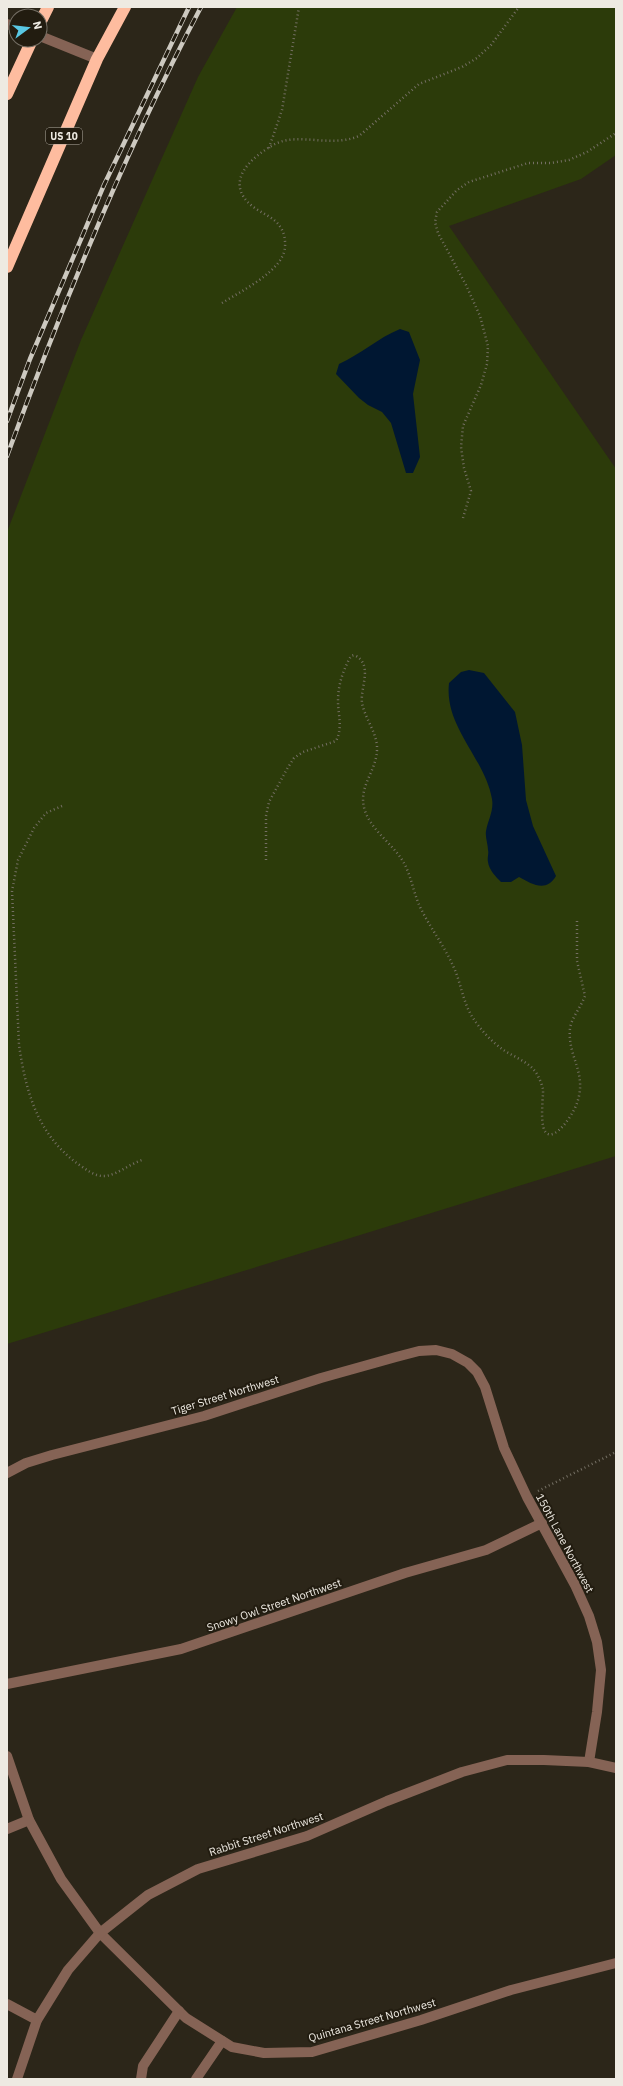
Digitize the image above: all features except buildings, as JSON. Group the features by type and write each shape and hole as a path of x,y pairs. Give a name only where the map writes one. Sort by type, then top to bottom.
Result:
{"highway":[{"name":"US 10","path":"7,267 97,59 125,7"},
{"path":"7,94 28,48"}],"street":[{"path":"48,39 97,59"},
{"name":"Tiger Street Northwest","path":"7,1473 26,1463 52,1455 204,1416 321,1378 396,1357 419,1351 436,1350 452,1354"},
{"name":"150th Lane Northwest","path":"452,1354 468,1363 476,1372 485,1387 504,1448 527,1497 575,1585 589,1616 597,1642 601,1670 597,1712 589,1762"},
{"name":"Snowy Owl Street Northwest","path":"7,1684 181,1649 405,1573 486,1550 542,1523"},
{"name":"Quintana Street Northwest","path":"7,1756 29,1820 61,1879 100,1933 186,2018 232,2047 264,2053 312,2052 421,2020 511,1990 616,1963"},
{"name":"Rabbit Street Northwest","path":"17,2079 37,2020 68,1970 100,1933 148,1895 198,1869 307,1836 462,1772 507,1760 589,1762 616,1768"},
{"path":"7,1829 29,1820"},
{"path":"7,2004 37,2020"},
{"path":"141,2079 143,2066 179,2011"},
{"path":"196,2079 222,2041"}],"path":[{"path":"269,149 282,110 299,7"},
{"path":"222,303 273,270 282,257 285,246 285,236 280,226 244,198 239,182 242,172 250,163 275,144 288,140 347,141 359,136 419,84 462,67 477,58 491,45 519,7"},
{"path":"462,518 470,491 464,468 461,447 463,426 481,385 487,364 488,346 480,316 466,286 438,234 435,222 437,212 457,190 469,182 528,163 551,163 569,160 587,152 616,133"},
{"path":"266,860 264,828 269,802 294,758 303,752 336,741 340,732 338,699 341,677 351,656 354,655 362,660 365,667 362,703 377,743 376,760 362,796 367,815 380,834 405,864 420,907 454,967 472,1016 501,1048 532,1066 540,1078 543,1090 541,1121 544,1130 548,1133 556,1132 564,1126 572,1113 581,1087 580,1076 571,1043 570,1028 575,1014 585,996 577,961 577,918"},
{"path":"62,806 46,813 34,828 18,860 12,891 19,1046 28,1092 45,1131 66,1155 96,1175 106,1176 142,1160"},
{"path":"527,1497 616,1452"}],"green space":[{"path":"237,7 616,7 616,155 581,179 449,226 616,469 616,1156 7,1344 7,532 81,340 198,77"}],"water":[{"path":"400,329 409,332 420,360 413,394 420,457 413,473 406,473 391,423 382,412 368,405 359,398 336,374 339,364"},
{"path":"469,670 484,673 515,712 522,745 526,800 533,826 556,876 552,881 543,886 539,886 519,877 511,882 501,882 490,868 486,833 492,811 492,799 482,770 459,728 449,699 449,683 461,672"}],"railway":[{"path":"7,421 30,359 104,185 189,7"},
{"path":"7,456 50,342 96,228 146,116 201,7"}]}
